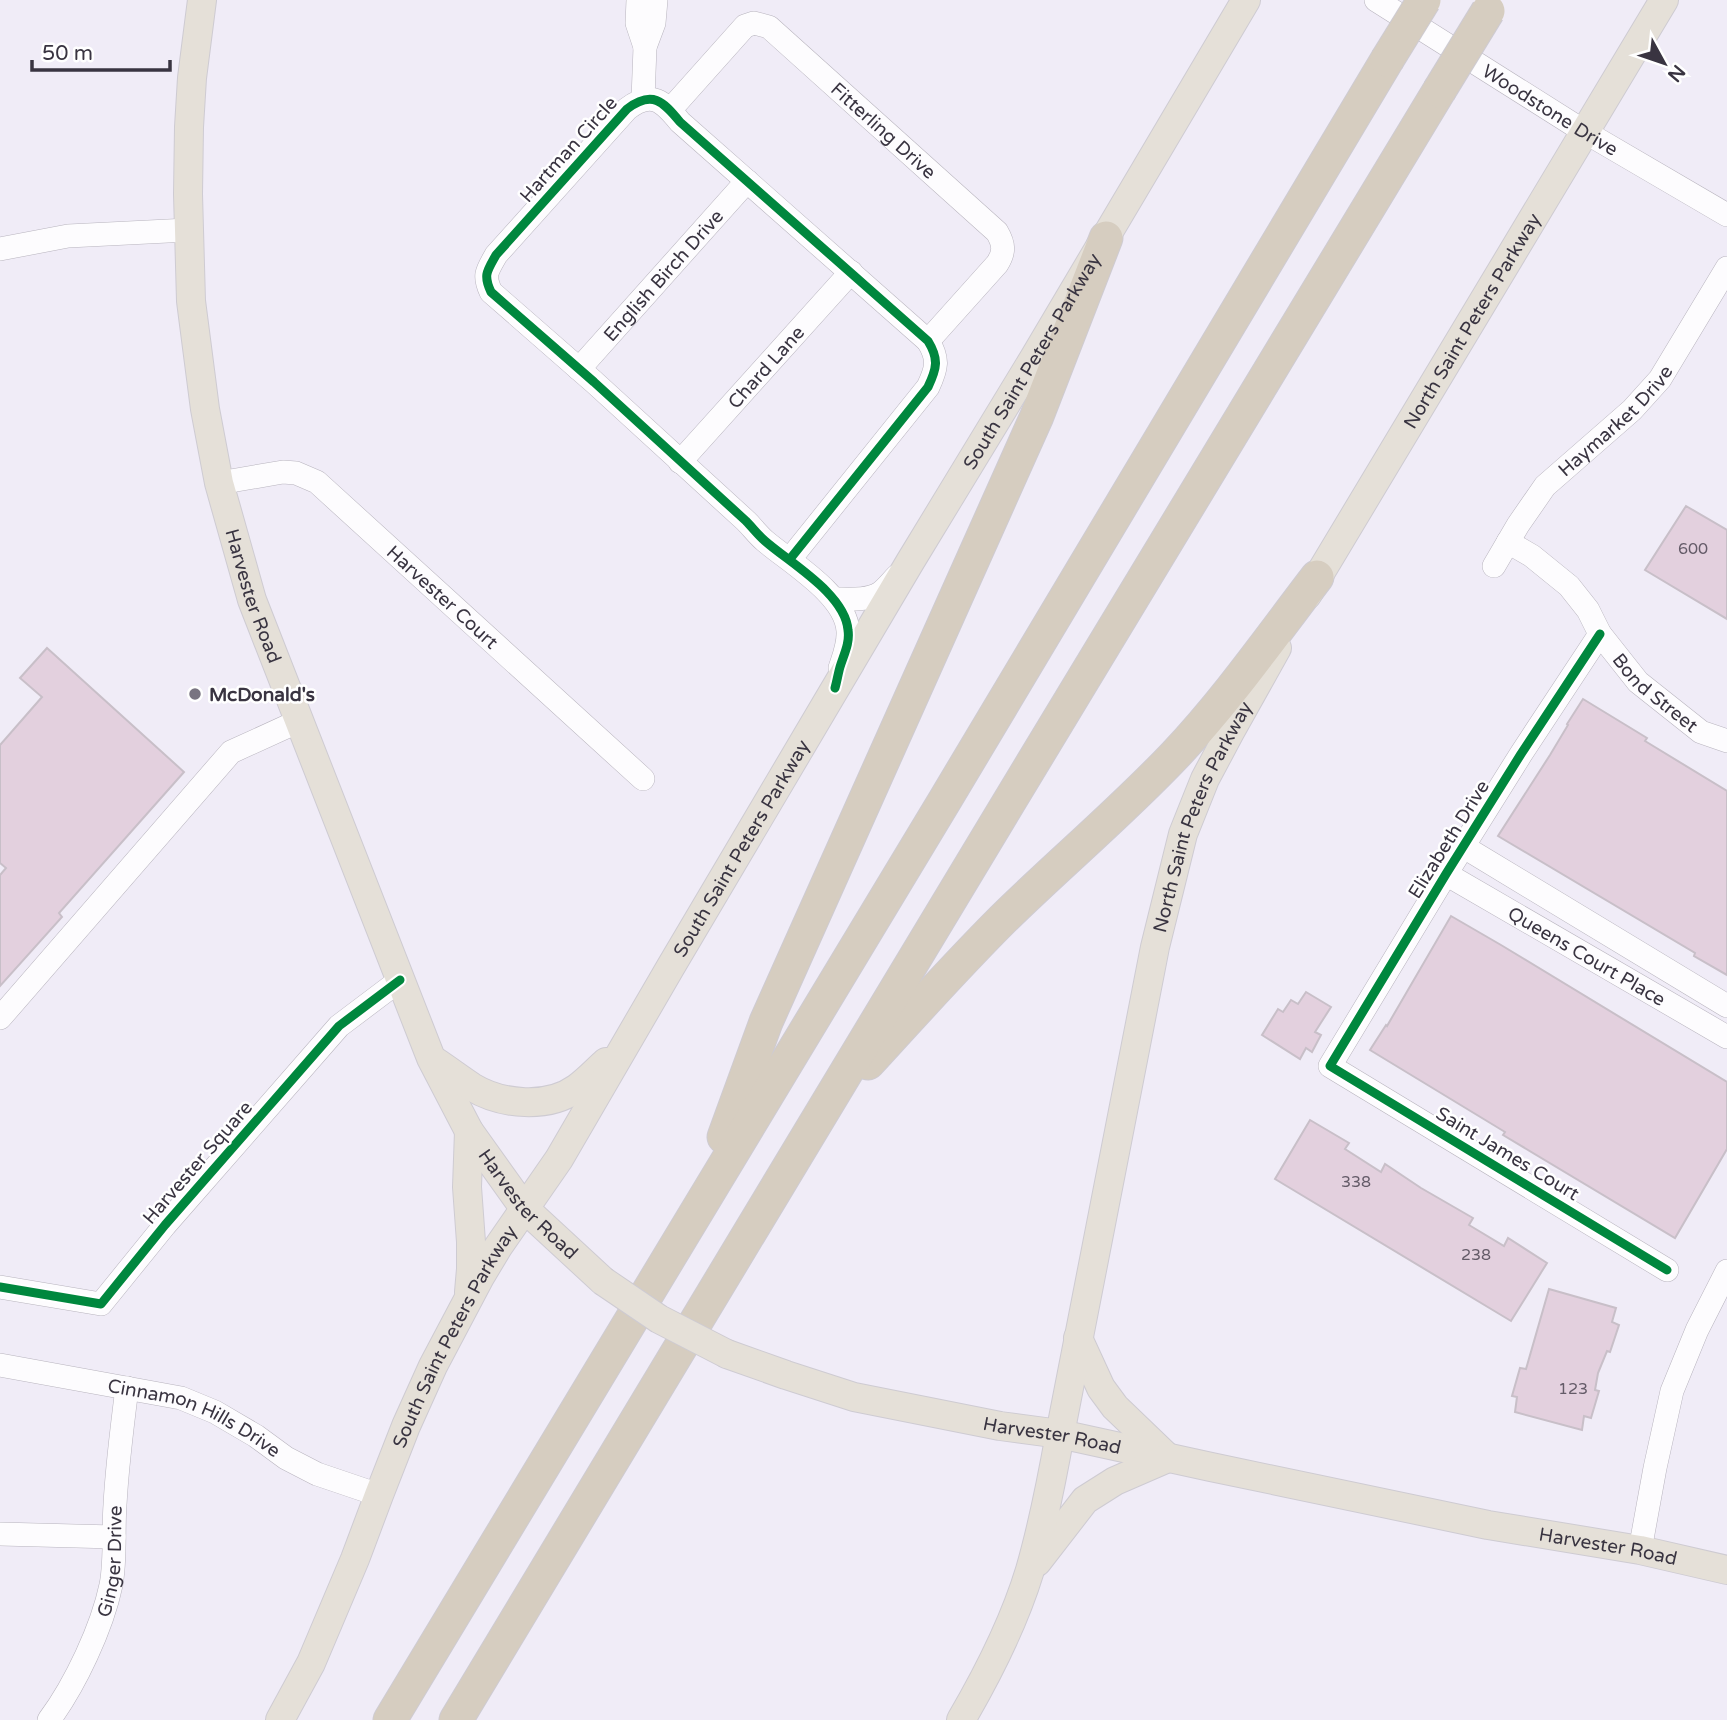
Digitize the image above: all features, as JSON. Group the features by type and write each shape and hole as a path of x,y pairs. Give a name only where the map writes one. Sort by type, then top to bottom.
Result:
{"highway":[{"path":"390,1720 1424,0"},
{"path":"456,1720 1491,5"},
{"path":"696,1212 766,1022 1037,416 1106,238"},
{"path":"819,1116 951,972 1175,755 1226,697 1317,577"}],"main road":[{"name":"South Saint Peters Parkway","path":"280,1720 311,1663 433,1366 468,1299 498,1247 559,1159 835,688 1246,0"},
{"name":"North Saint Peters Parkway","path":"961,1720 985,1680 1030,1571 1052,1481 1154,947 1183,834 1211,767 1317,577 1664,0"},
{"name":"Harvester Road","path":"202,1 188,127 188,230 192,313 205,409 219,483 252,600 430,1058 469,1131 524,1208 603,1281 659,1319 727,1354 854,1397 1000,1426 1059,1434 1488,1525 1640,1550 1727,1570"},
{"path":"430,1058 474,1088 507,1101 536,1101 555,1098 576,1089 624,1046"},
{"path":"468,1299 471,1269 467,1187 469,1131"},
{"path":"1030,1571 1085,1500 1115,1481 1168,1458 1115,1407 1101,1388 1078,1338"}],"street":[{"name":"Hartman Circle","path":"638,0 637,23 645,47"},
{"name":"Hartman Circle","path":"643,99 645,47 654,23 656,0"},
{"name":"Woodstone Drive","path":"1376,0 1585,132 1727,215"},
{"name":"Fitterling Drive","path":"670,110 745,26 754,23 769,27 987,222 1002,239 1002,256 928,341"},
{"name":"Hartman Circle","path":"835,688 848,643 848,628 844,612 834,599 491,292 485,281 488,269 496,255 618,118 643,99 651,98 670,110 680,122 928,341"},
{"name":"English Birch Drive","path":"579,369 747,181"},
{"path":"0,249 68,236 188,230"},
{"name":"Haymarket Drive","path":"1494,566 1545,485 1632,410 1660,379 1727,268"},
{"name":"Chard Lane","path":"680,462 851,272"},
{"path":"790,559 928,387 936,370 935,353 928,341"},
{"name":"Harvester Court","path":"219,483 283,472 296,473 317,482 643,779"},
{"name":"Bond Street","path":"1508,542 1532,556 1569,586 1588,610 1600,634 1638,682 1701,732 1727,741"},
{"path":"834,599 865,598 880,593 910,562"},
{"name":"Elizabeth Drive","path":"1330,1066 1521,754 1600,634"},
{"path":"0,1018 231,752 299,721"},
{"name":"Queens Court Place","path":"1464,847 1727,1006"},
{"name":"Queens Court Place","path":"1446,874 1727,1037"},
{"name":"Harvester Square","path":"0,1287 101,1304 174,1214 338,1026 400,980"},
{"name":"Saint James Court","path":"1330,1066 1667,1270"},
{"path":"1640,1550 1672,1391 1697,1330 1727,1271"},
{"name":"Cinnamon Hills Drive","path":"0,1365 181,1398 215,1412 256,1436 286,1458 317,1474 379,1495"},
{"name":"Ginger Drive","path":"49,1720 74,1679 100,1621 111,1583 117,1473 127,1388"},
{"path":"0,1534 114,1537"}],"building":[{"path":"1686,506 1727,530 1727,619 1645,570"},
{"path":"47,648 184,772 59,913 62,917 0,986 0,875 6,868 0,863 0,745 42,697 20,678"},
{"path":"1583,699 1727,791 1727,975 1694,956 1695,953 1498,836"},
{"path":"1451,916 1727,1082 1727,1149 1675,1238 1503,1135 1505,1132 1370,1050 1387,1026"},
{"path":"1306,992 1331,1007 1315,1032 1321,1035 1312,1052 1306,1048 1300,1059 1262,1035 1278,1009 1283,1012 1291,1000 1298,1004"},
{"path":"1310,1120 1349,1143 1345,1149 1381,1172 1385,1164 1473,1218 1469,1225 1504,1246 1508,1238 1547,1263 1511,1321 1275,1179"},
{"path":"1549,1289 1616,1308 1612,1322 1619,1325 1610,1352 1607,1351 1598,1373 1595,1390 1599,1391 1591,1418 1584,1416 1582,1430 1515,1412 1517,1397 1512,1396 1520,1368 1526,1369"}],"cycle path":[{"path":"790,559 928,387 935,369 934,353 928,341 680,122 668,108 656,100 643,100 627,109 496,255 487,273 487,281 491,292 594,382 765,541 827,592 845,617 848,630 835,688"},
{"path":"1600,634 1521,754 1330,1066 1667,1270"},
{"path":"0,1287 101,1304 165,1225 339,1026 400,980"}],"place":[{"name":"McDonald's","path":"195,694"}]}
